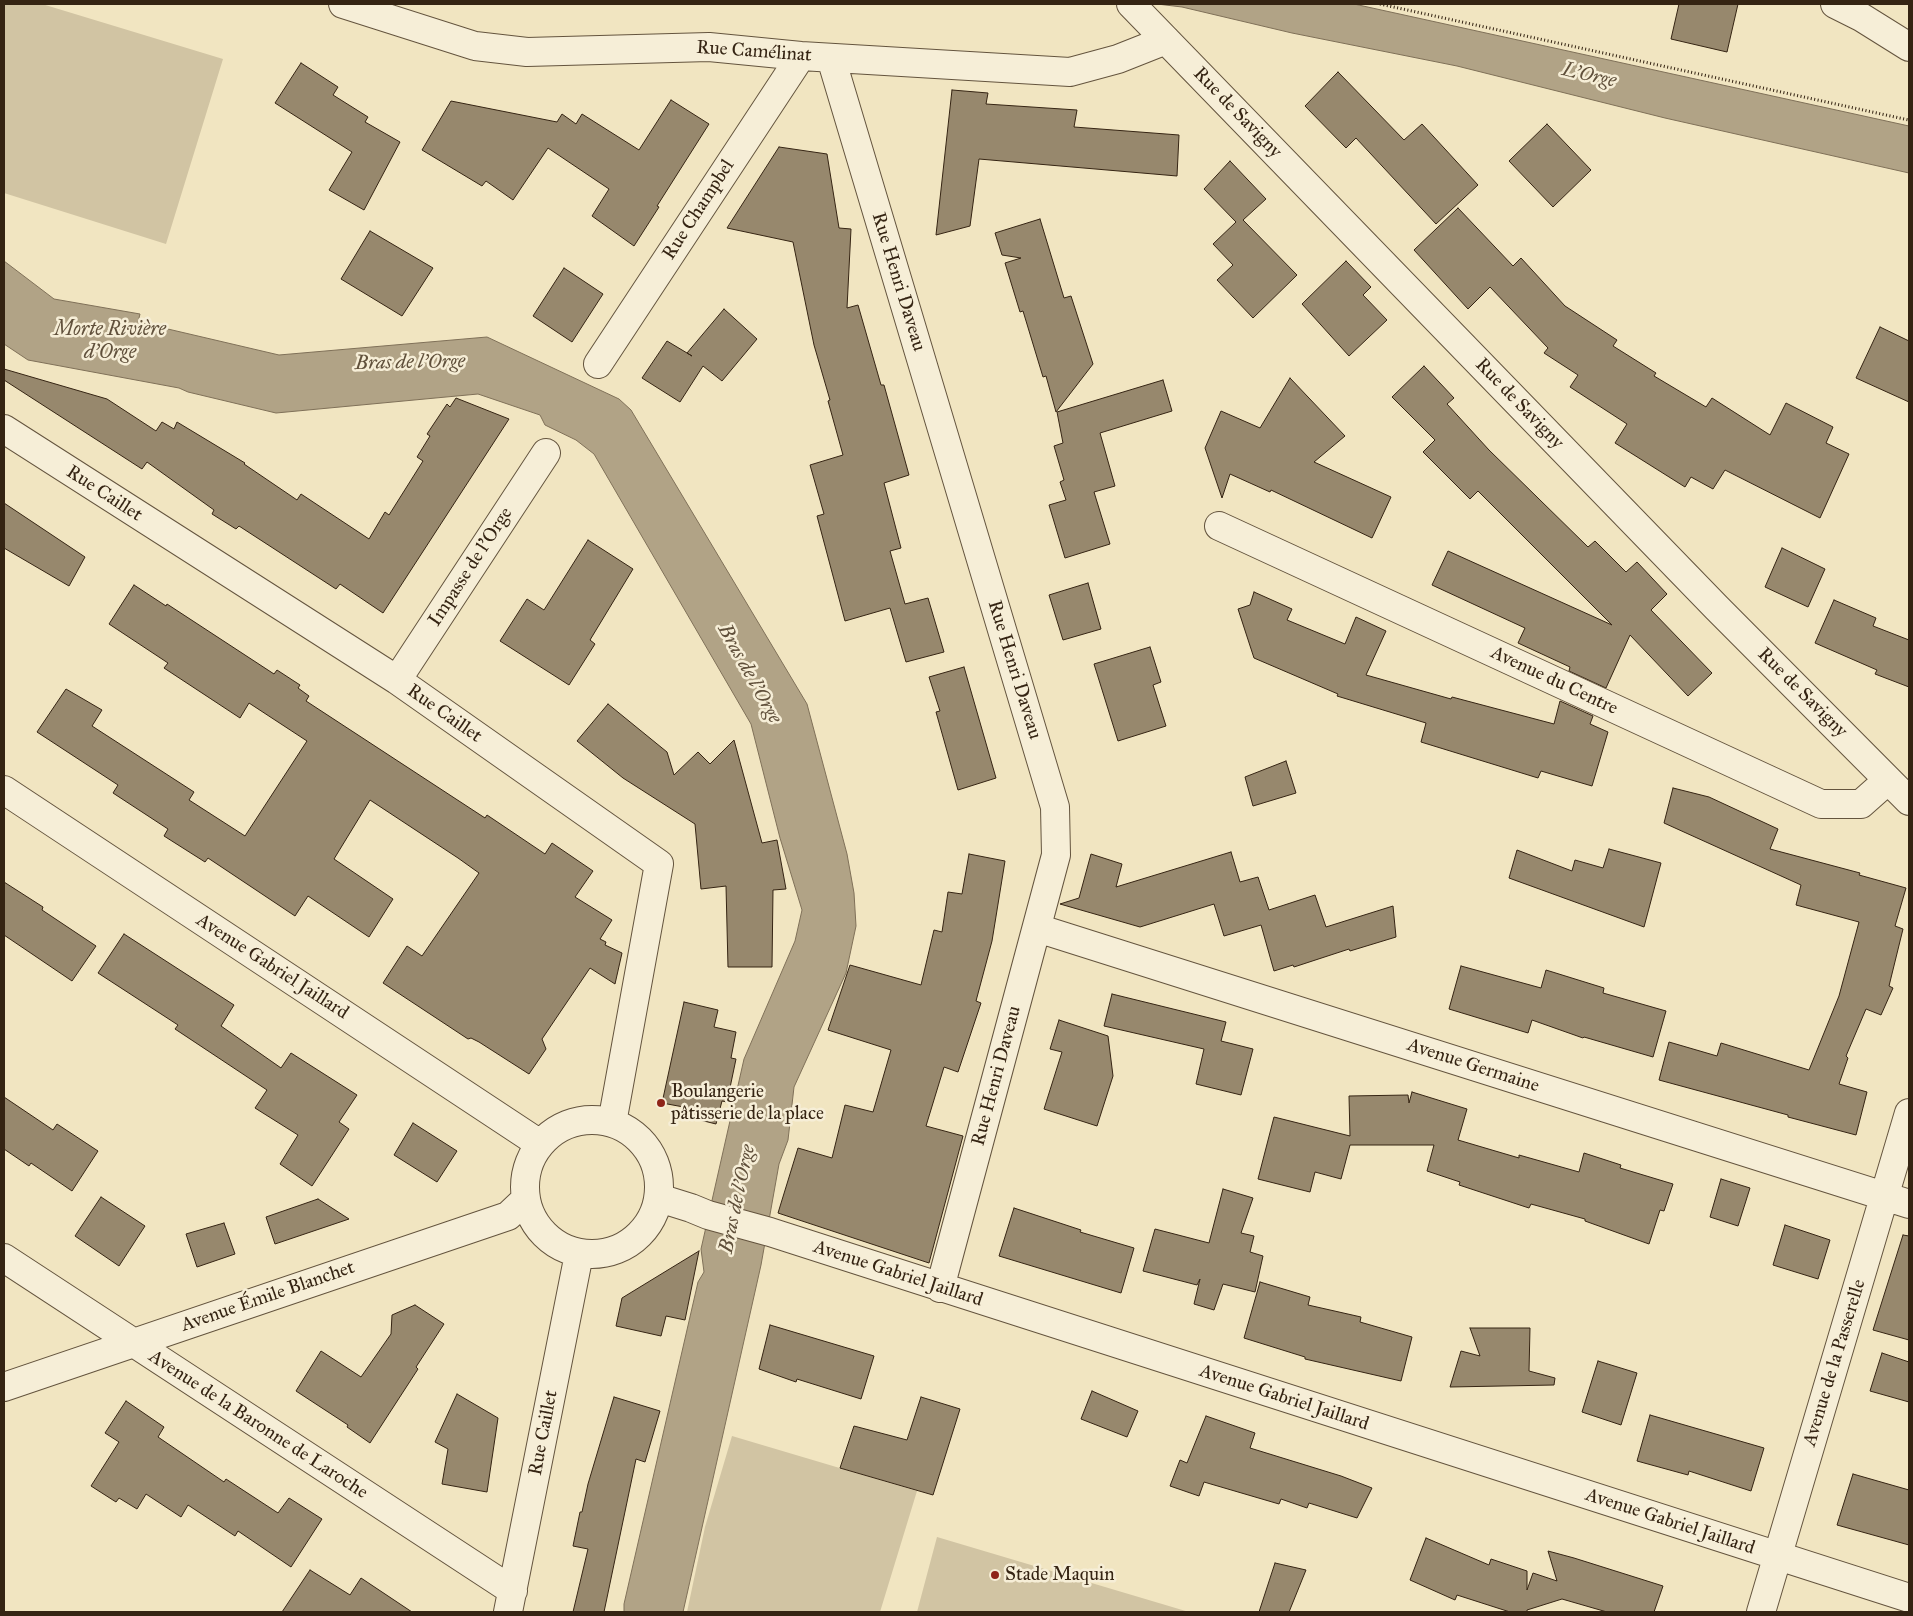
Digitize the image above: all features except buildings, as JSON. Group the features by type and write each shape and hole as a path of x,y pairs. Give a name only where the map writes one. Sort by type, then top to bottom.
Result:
{"street":[{"name":"Rue Camélinat","path":"343,4 475,46 527,52 708,47 800,56 1070,72 1118,59 1166,40"},
{"name":"Rue de Savigny","path":"1131,4 1710,600 1909,801"},
{"path":"1835,4 1861,17 1909,47"},
{"name":"Rue Champbel","path":"598,364 800,56"},
{"name":"Rue Henri Daveau","path":"831,58 1055,807 1056,856 940,1288"},
{"name":"Rue Caillet","path":"4,429 397,680 659,864 612,1123"},
{"name":"Impasse de l'Orge","path":"397,680 546,453"},
{"name":"Avenue du Centre","path":"1219,526 1821,804 1861,804 1888,780"},
{"name":"Avenue Gabriel Jaillard","path":"4,790 540,1144"},
{"name":"Avenue Germaine","path":"1038,928 1897,1200"},
{"name":"Avenue de la Passerelle","path":"1761,1612 1897,1200 1909,1114"},
{"path":"592,1120 612,1123 629,1131 644,1144 654,1160 659,1179 659,1198 652,1219 639,1236 622,1248 601,1255 579,1254 560,1247 544,1235 532,1218 526,1199 525,1180 530,1161 540,1144 554,1131 572,1123 592,1120"},
{"name":"Avenue Gabriel Jaillard","path":"659,1198 1909,1598"},
{"name":"Avenue Émile Blanchet","path":"4,1387 508,1216 526,1199"},
{"name":"Rue Caillet","path":"511,1602 579,1254"},
{"name":"Avenue de la Baronne de Laroche","path":"4,1258 132,1343 511,1602"}],"path":[{"path":"1380,4 1909,120"}],"shaded area":[{"path":"4,4 42,4 223,59 166,244 4,193"},
{"path":"732,1436 917,1491 880,1612 687,1612 705,1527"},
{"name":"Stade Maquin","path":"937,1537 1189,1612 917,1612"}],"water":[{"name":"L'Orge","path":"1157,4 1354,4 1909,126 1909,173 1665,118 1457,66 1292,33 1182,7"},
{"name":"Morte Rivière d'Orge","path":"4,261 54,299 140,314 138,322 279,355 487,337 619,399 631,410 807,704 847,854 854,893 856,926 846,973 794,1087 788,1140 779,1164 761,1265 683,1612 624,1612 624,1604 698,1282 704,1272 701,1249 744,1059 795,941 802,910 780,838 751,724 594,454 576,440 545,425 540,415 478,394 276,413 188,392 179,388 28,360 4,344"}],"place":[{"name":"Boulangerie pâtisserie de la place","path":"661,1103"},
{"name":"Stade Maquin","path":"995,1575"}],"water label":[{"name":"Bras de l'Orge","path":"410,363"},
{"name":"Bras de l'Orge","path":"749,674"},
{"name":"Bras de l'Orge","path":"738,1199"}]}
